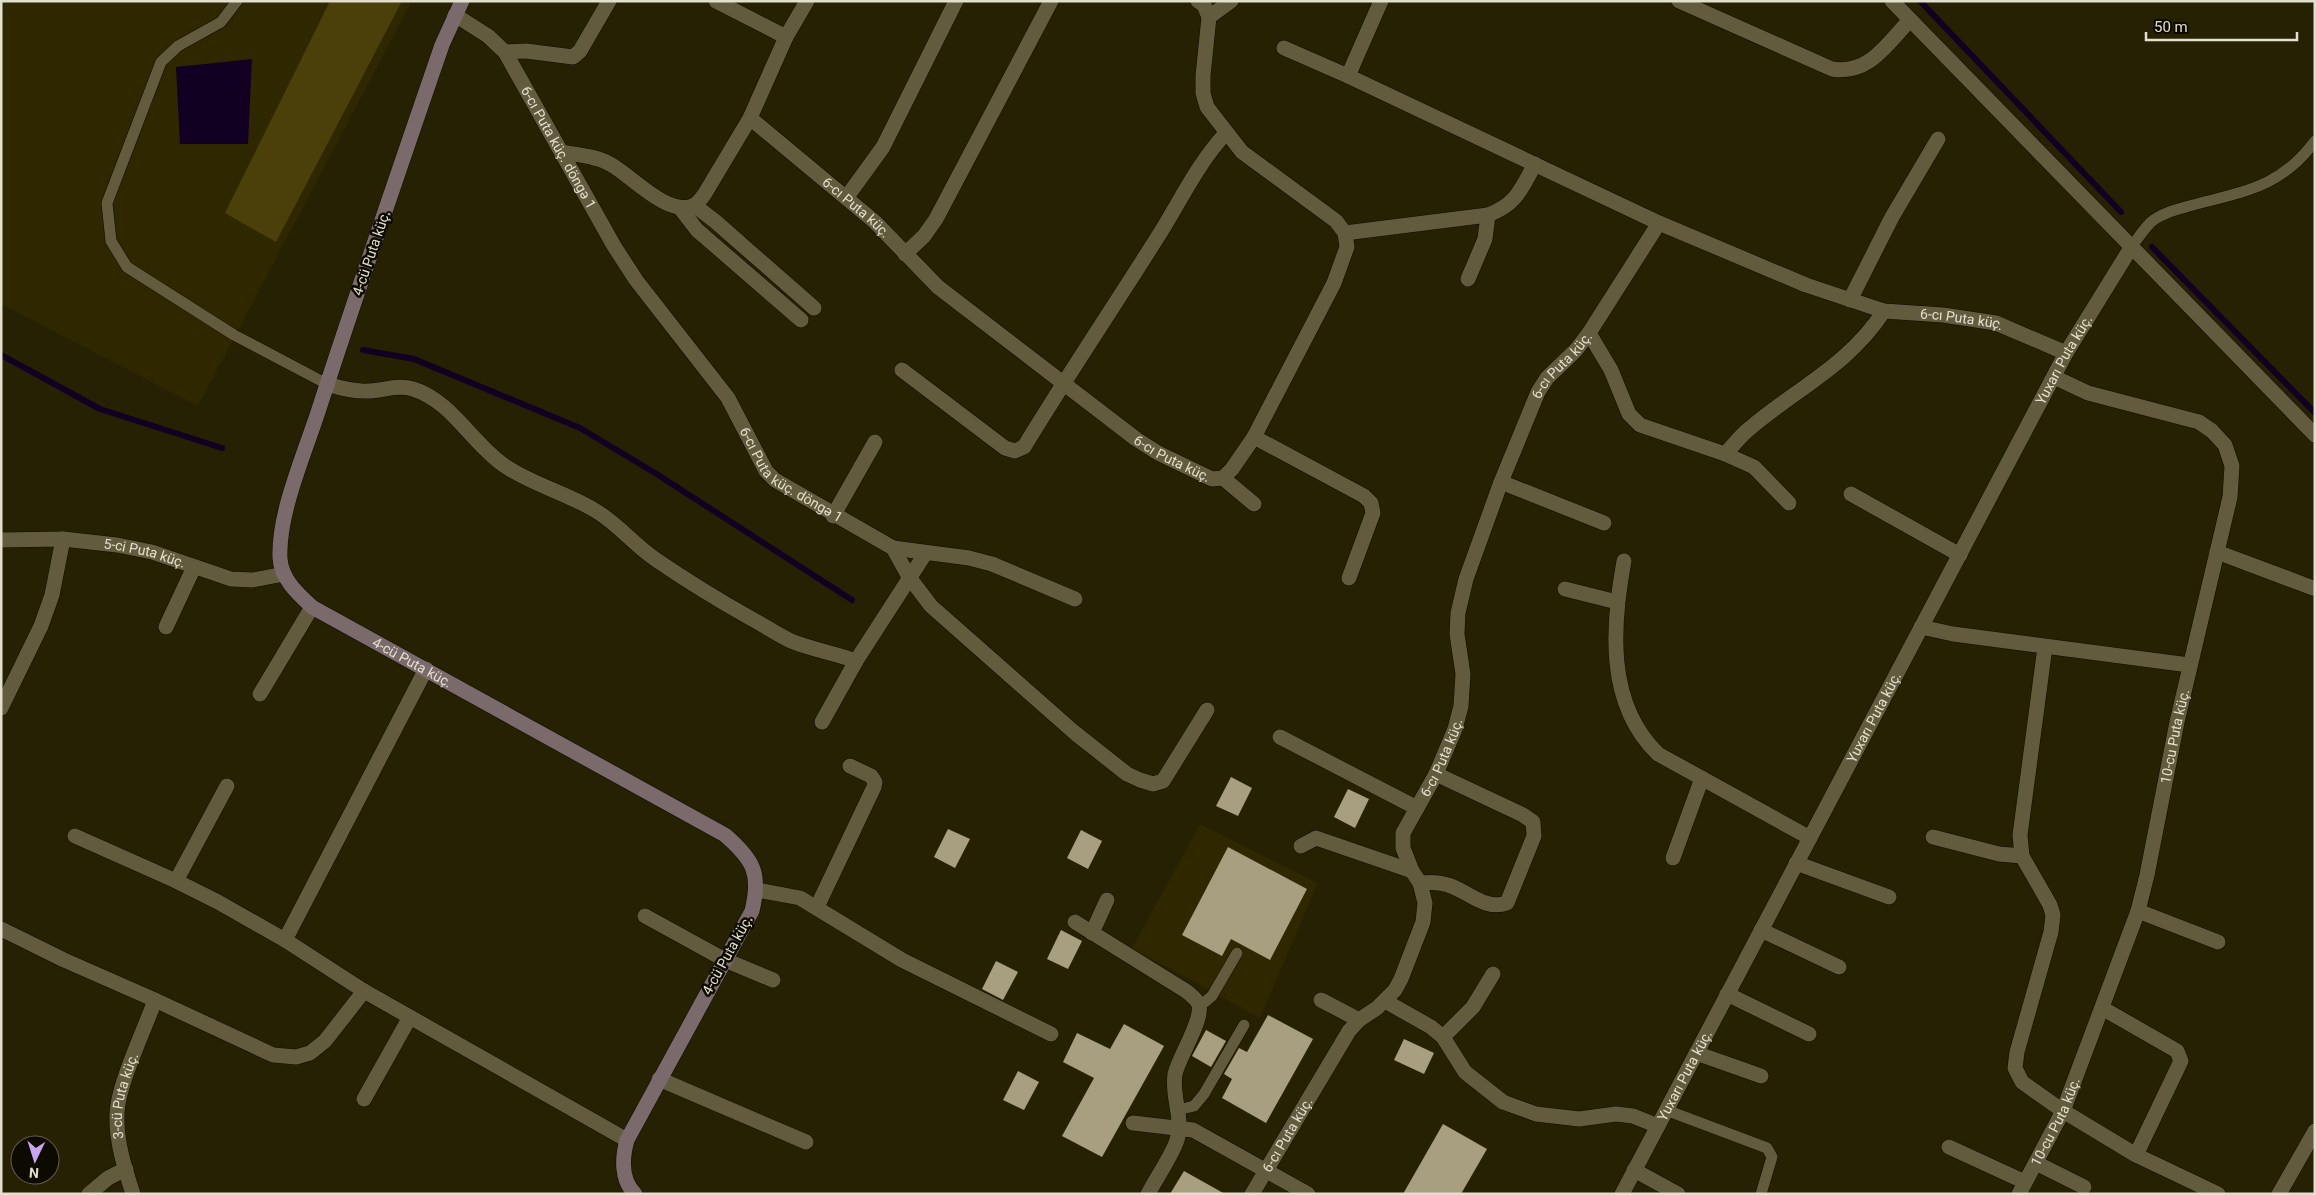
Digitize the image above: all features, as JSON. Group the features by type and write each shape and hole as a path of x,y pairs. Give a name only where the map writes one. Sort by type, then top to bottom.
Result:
{"street":[{"name":"4-cü Puta küç.","path":"462,1 442,45 327,384 283,520 280,560 284,574 296,593 312,607 725,835 744,852 753,866 757,890 752,911 627,1140 622,1157 625,1175 635,1194"},
{"path":"505,52 526,51 573,57 580,51 609,1"},
{"path":"716,1 786,37"},
{"path":"687,207 704,195 750,118 786,37 807,1"},
{"path":"846,198 883,147 956,1"},
{"path":"905,254 924,236 936,219 1051,1"},
{"path":"1198,1 1204,6 1209,17 1203,76 1203,93 1207,107 1242,152 1336,221 1346,233 1488,215 1505,209 1515,200 1535,164"},
{"path":"1209,17 1231,1"},
{"path":"1348,76 1381,1"},
{"path":"1678,1 1832,69 1846,71 1870,62 1910,20"},
{"path":"1892,1 2315,435"},
{"name":"6-cı Puta küç. döngə 1","path":"455,15 488,36 505,52 614,246 636,280 728,398 766,472 775,480 833,516 893,548 926,554 969,558 992,564 1075,599"},
{"name":"6-cı Puta küç.","path":"1284,48 1348,76 1659,223 1806,285 1884,311 1943,315 1996,323 2066,353"},
{"name":"6-cı Puta küç.","path":"750,118 875,222 938,287 1062,383 1158,453 1200,475 1212,479 1222,478 1232,469 1254,437 1334,283 1347,247 1346,233"},
{"path":"902,370 1005,448 1015,451 1024,447 1062,383 1161,232 1198,167 1226,133"},
{"path":"1850,300 1892,217 1938,139"},
{"path":"562,152 596,158 609,163 668,205 687,207 716,222 814,308"},
{"path":"687,207 697,230 801,320"},
{"path":"1468,280 1485,238 1488,215"},
{"name":"6-cı Puta küç.","path":"1252,1194 1349,1031 1359,1020 1385,1001 1402,979 1422,922 1425,903 1403,848 1403,832 1436,774 1455,729 1461,706 1463,674 1457,634 1458,612 1466,579 1501,482 1538,392 1546,378 1576,350 1589,333 1659,223"},
{"name":"Yuxarı Puta küç.","path":"1622,1194 2066,353 2132,246"},
{"path":"1725,454 1748,429 1820,378 1846,356 1873,329 1884,311"},
{"path":"1589,333 1611,370 1629,414 1640,425 1725,454 1754,467 1789,503"},
{"name":"10-cu Puta küç.","path":"2022,1188 2063,1111 2138,911 2189,665 2230,497 2232,466 2225,445 2212,431 2200,422 2088,393 2054,377"},
{"path":"327,384 349,390 368,391 393,387 412,389 435,400 461,423 490,454 506,466 576,499 599,513 648,554 700,590 790,640 856,661"},
{"path":"1254,437 1364,496 1370,503 1373,512 1349,578"},
{"path":"833,516 875,442"},
{"path":"1222,478 1254,504"},
{"path":"1501,482 1604,523"},
{"path":"1851,494 1960,555"},
{"path":"1,708 41,626 52,595 64,539"},
{"name":"5-ci Puta küç.","path":"1,540 64,539 116,545 152,552 230,579 253,580 284,574"},
{"path":"893,548 909,577 931,606 1075,733 1128,774 1153,784 1163,781 1207,710"},
{"path":"2217,552 2313,588"},
{"path":"822,722 856,661 909,577 926,554"},
{"path":"1624,562 1617,602 1616,646 1620,687 1630,715 1642,739 1658,754 1810,838"},
{"path":"166,627 194,567"},
{"path":"1565,589 1617,602"},
{"path":"260,694 312,607"},
{"path":"1921,627 1952,634 2189,665"},
{"path":"2045,647 2020,835 2022,856 2044,894 2053,915 2051,932 2017,1052 2015,1068 2022,1082 2063,1111 2136,1155 2218,1194"},
{"path":"285,940 426,669"},
{"path":"1280,737 1417,808"},
{"path":"817,907 875,782 871,776 850,766"},
{"path":"1301,846 1316,838 1416,877 1449,885 1488,904 1498,907 1507,903 1534,836 1533,822 1523,815 1436,774"},
{"path":"1673,858 1702,778"},
{"path":"176,881 227,786"},
{"path":"75,836 176,881 285,940 364,991 627,1140"},
{"path":"1933,837 1999,854 2022,856"},
{"path":"1796,864 1889,897"},
{"path":"757,890 800,898 902,960 1051,1034"},
{"path":"1092,932 1107,900"},
{"path":"2138,911 2218,942"},
{"path":"645,916 725,960 773,980"},
{"path":"1075,922 1186,991 1200,1006 1198,1018 1180,1058 1175,1075 1174,1089 1180,1127 1176,1143 1148,1194"},
{"path":"1,929 64,960 156,1000 273,1055 296,1057 310,1053 325,1041 364,991"},
{"path":"1761,930 1839,967"},
{"path":"1443,1037 1473,1007 1493,974"},
{"path":"1727,994 1809,1034"},
{"name":"3-cü Puta küç.","path":"133,1194 118,1136 117,1113 122,1091 156,1000"},
{"path":"1321,1000 1359,1020"},
{"path":"1385,1001 1431,1027 1443,1037 1465,1072 1503,1102 1523,1111 1579,1119 1616,1114 1633,1116 1658,1126"},
{"path":"2102,1008 2177,1051 2181,1061 2136,1155"},
{"path":"364,1099 410,1017"},
{"path":"1696,1053 1760,1076"},
{"path":"659,1079 806,1142"},
{"path":"1133,1123 1180,1127 1202,1134 1308,1194"},
{"path":"2279,1194 2315,1131"},
{"path":"1949,1147 2022,1188"},
{"path":"2036,1163 2084,1187"},
{"path":"89,1194 108,1178 126,1170"},
{"path":"1634,1170 1678,1194"}],"lane":[{"path":"237,1 221,22 178,46 161,62 107,203 111,241 127,267 234,335 327,384"},
{"path":"2132,246 2151,222 2166,213 2242,194 2276,179 2302,158 2315,140"},
{"path":"1200,1006 1212,996 1236,953"},
{"path":"1178,1110 1194,1106 1204,1094 1244,1025"},
{"path":"1666,1110 1767,1148 1772,1157 1761,1194"}],"shaded area":[{"path":"1,1 412,1 198,406 1,304"},
{"path":"330,1 402,1 276,242 225,213"},
{"path":"252,59 248,144 180,144 176,67"},
{"path":"1200,824 1318,883 1260,1018 1132,948"}],"building":[{"path":"1231,777 1252,788 1238,816 1216,806"},
{"path":"1348,789 1369,799 1355,828 1334,817"},
{"path":"948,829 970,839 955,868 934,857"},
{"path":"1081,830 1102,841 1088,869 1067,858"},
{"path":"1228,847 1307,889 1270,960 1231,939 1222,956 1182,935"},
{"path":"1061,930 1082,941 1068,969 1047,959"},
{"path":"996,961 1018,972 1003,1000 982,989"},
{"path":"1268,1015 1313,1039 1266,1123 1222,1098 1232,1079 1224,1074 1239,1048 1247,1052"},
{"path":"1124,1024 1164,1046 1102,1157 1062,1136 1094,1078 1063,1062 1077,1033 1110,1049"},
{"path":"1206,1030 1226,1041 1211,1067 1192,1056"},
{"path":"1404,1039 1434,1053 1424,1074 1394,1060"},
{"path":"1018,1071 1039,1082 1024,1110 1003,1100"},
{"path":"1443,1124 1487,1149 1461,1194 1403,1194"},
{"path":"1184,1171 1225,1194 1170,1194"}],"waterway":[{"path":"1920,1 2121,212"},
{"path":"2152,247 2315,413"},
{"path":"363,350 414,359 580,428 655,473 852,600"},
{"path":"1,355 100,409 222,448"}]}
